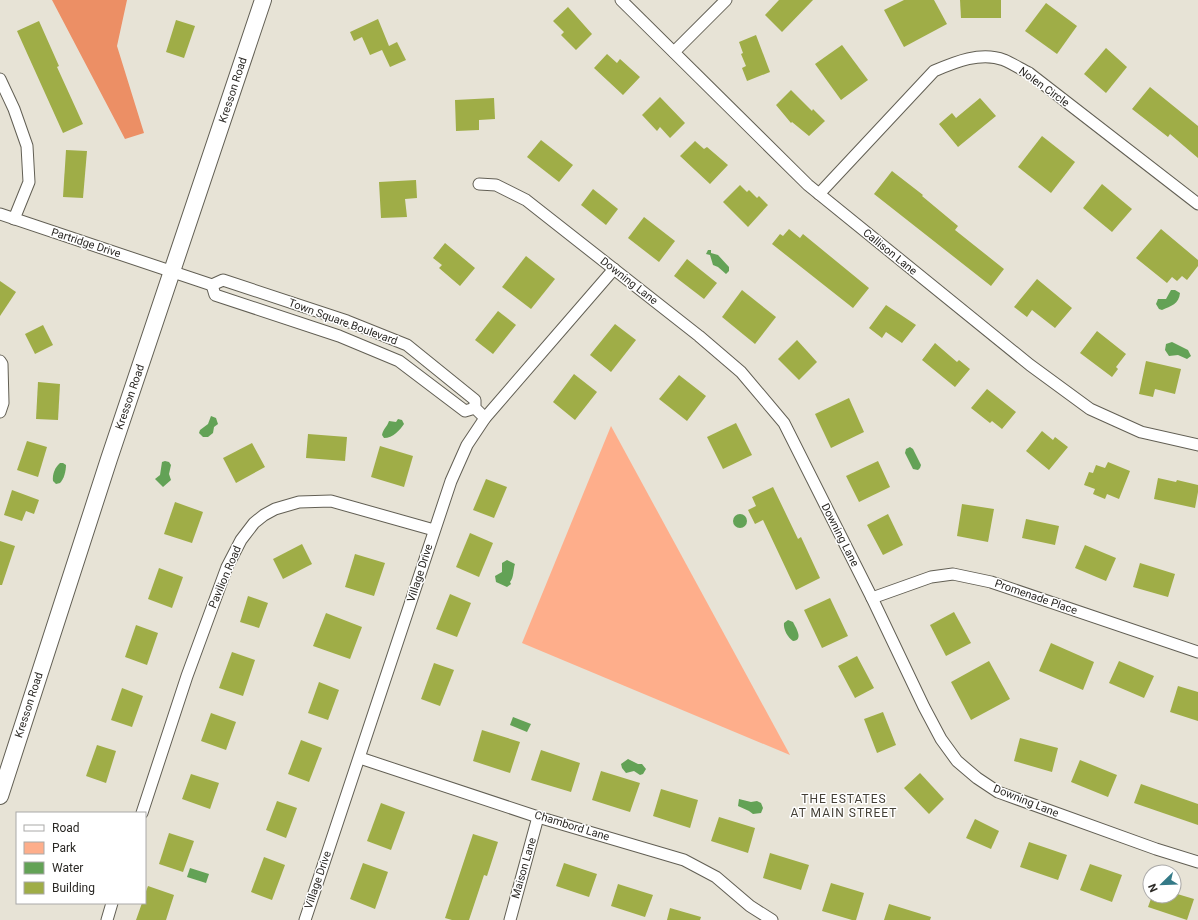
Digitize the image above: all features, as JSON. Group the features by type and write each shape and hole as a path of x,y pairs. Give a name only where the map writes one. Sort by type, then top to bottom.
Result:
{"main road":[{"name":"Kresson Road","path":"0,796 112,452 263,0"}],"street":[{"name":"Callison Lane","path":"621,0 808,185 1030,365 1090,410 1141,432 1198,445"},
{"path":"674,52 726,0"},
{"name":"Nolen Circle","path":"819,194 934,71 959,60 990,56 1004,60 1029,73 1198,204"},
{"path":"0,79 14,109 26,146 29,182 14,219"},
{"name":"Downing Lane","path":"479,184 496,185 526,200 699,336 741,372 784,423 872,598 924,707 941,739 958,761 977,778 998,792 1156,849 1198,862"},
{"name":"Partridge Drive","path":"0,214 173,271"},
{"name":"Village Drive","path":"305,920 451,480 467,445 485,418 614,269"},
{"name":"Town Square Boulevard","path":"173,271 212,285 223,280 347,321 407,345 475,400 475,408 485,418"},
{"name":"Town Square Boulevard","path":"212,285 215,295 339,336 399,361 465,411 475,408"},
{"path":"0,361 2,364 3,403 0,412"},
{"name":"Pavilion Road","path":"142,812 187,676 227,567 241,540 254,523 275,509 300,502 331,501 434,530"},
{"name":"Promenade Place","path":"872,598 931,577 953,574 991,582 1198,652"},
{"name":"Chambord Lane","path":"360,758 538,817 684,860 716,877 750,906 772,920"},
{"name":"Maison Lane","path":"510,920 538,817"},
{"path":"107,920 112,904"}],"green space":[{"path":"611,426 790,755 522,643"}],"shaded area":[{"path":"52,0 127,0 117,46 144,133 125,139"}],"water":[{"path":"708,250 711,250 711,253 718,255 729,267 729,271 726,274 718,267 713,265 710,255 706,254"},
{"path":"1171,290 1175,290 1180,293 1178,300 1174,304 1162,310 1159,309 1156,304 1158,299 1166,299"},
{"path":"1172,342 1188,350 1191,356 1187,359 1178,355 1169,356 1165,350 1166,344"},
{"path":"211,416 216,418 218,424 214,427 213,433 208,437 203,437 199,433 200,430 208,424"},
{"path":"398,419 402,420 404,424 393,435 384,438 382,435 389,421 396,422"},
{"path":"910,447 913,449 921,465 918,470 913,469 905,453 906,449"},
{"path":"162,462 169,462 171,465 169,474 171,480 163,487 155,479 160,475"},
{"path":"60,463 66,465 65,472 60,483 56,484 53,481 53,476 55,469"},
{"path":"737,514 743,514 747,518 747,524 743,528 737,528 733,524 733,518"},
{"path":"507,560 515,564 513,576 510,582 511,584 507,587 496,582 495,576 502,572 502,563"},
{"path":"788,620 793,622 799,636 793,641 785,631 784,623"},
{"path":"513,717 531,724 527,732 510,725"},
{"path":"628,759 638,764 642,764 646,769 643,774 640,775 634,771 626,773 621,764"},
{"path":"739,799 751,802 757,801 761,803 763,808 761,813 753,814 738,806"},
{"path":"190,868 209,874 206,883 187,877"}],"building":[{"path":"779,0 813,0 782,32 765,15"},
{"path":"904,0 934,0 947,24 904,47 884,10"},
{"path":"960,0 1001,0 1001,18 961,18"},
{"path":"1046,3 1077,26 1057,54 1025,31"},
{"path":"568,7 592,34 576,50 561,35 564,32 553,21"},
{"path":"378,19 389,46 397,42 406,60 390,67 382,50 370,55 362,37 354,41 350,32"},
{"path":"176,20 195,26 184,58 166,52"},
{"path":"39,21 59,66 57,67 83,124 63,133 17,31"},
{"path":"756,35 770,72 747,81 742,68 746,66 741,54 743,53 739,42"},
{"path":"842,45 868,80 841,100 815,64"},
{"path":"1106,48 1127,67 1106,93 1084,74"},
{"path":"607,54 617,63 620,59 640,77 623,95 594,68"},
{"path":"1150,87 1198,126 1198,158 1170,134 1168,137 1132,109"},
{"path":"791,90 812,111 813,109 825,121 809,136 792,122 791,123 776,105"},
{"path":"660,97 685,123 670,138 660,127 657,131 642,115"},
{"path":"494,98 495,119 479,120 479,130 456,131 455,100"},
{"path":"980,98 996,116 958,147 939,124 952,113 956,118"},
{"path":"1042,136 1075,162 1051,193 1018,167"},
{"path":"541,140 573,165 559,182 527,157"},
{"path":"695,141 704,149 707,147 728,165 710,184 680,156"},
{"path":"66,150 87,151 83,198 63,197"},
{"path":"892,171 923,195 922,196 958,226 955,230 1004,269 991,286 874,194"},
{"path":"416,180 417,198 405,199 407,217 381,218 379,182"},
{"path":"1102,184 1132,209 1112,232 1083,208"},
{"path":"740,185 747,192 749,190 757,198 759,196 768,205 748,227 723,202"},
{"path":"593,189 618,209 606,225 581,205"},
{"path":"644,217 675,241 659,262 628,238"},
{"path":"789,229 800,238 803,234 869,288 853,308 772,244 780,234 783,236"},
{"path":"1161,229 1198,260 1198,266 1187,280 1182,276 1177,281 1172,277 1167,283 1136,258"},
{"path":"445,243 475,268 460,286 439,268 442,265 433,258"},
{"path":"526,256 555,279 531,309 502,287"},
{"path":"687,259 717,283 704,299 674,276"},
{"path":"1037,279 1072,308 1055,328 1032,310 1027,317 1014,307"},
{"path":"0,281 16,292 0,316"},
{"path":"742,290 776,317 755,344 722,317"},
{"path":"886,305 916,325 902,343 886,332 882,338 869,328"},
{"path":"498,311 516,325 493,354 475,340"},
{"path":"615,324 636,340 611,372 590,355"},
{"path":"43,325 53,345 35,354 25,334"},
{"path":"1097,331 1126,354 1116,367 1118,369 1112,377 1080,353"},
{"path":"797,340 817,362 799,380 778,359"},
{"path":"935,343 957,362 959,360 970,369 955,387 922,360"},
{"path":"1146,361 1181,369 1175,394 1155,389 1153,397 1139,394"},
{"path":"574,374 597,392 575,420 553,402"},
{"path":"679,375 706,396 687,421 659,399"},
{"path":"38,382 60,384 58,420 36,419"},
{"path":"987,389 1016,412 1002,429 992,421 990,423 971,408"},
{"path":"849,398 864,432 831,448 815,414"},
{"path":"736,423 752,455 723,469 707,437"},
{"path":"1042,431 1053,440 1055,437 1068,447 1049,470 1026,451"},
{"path":"308,434 347,437 345,461 306,458"},
{"path":"27,441 47,447 38,477 17,470"},
{"path":"252,443 265,467 236,483 223,458"},
{"path":"380,446 413,456 404,487 371,477"},
{"path":"878,461 890,487 859,502 846,476"},
{"path":"1108,462 1130,471 1119,499 1107,494 1105,499 1093,494 1095,489 1084,485 1089,472 1093,473 1096,465 1105,468"},
{"path":"1158,478 1176,482 1177,480 1198,485 1195,508 1154,499"},
{"path":"486,479 507,487 494,518 473,510"},
{"path":"773,487 798,539 801,537 820,578 796,590 763,520 755,524 748,510 756,506 752,497"},
{"path":"12,490 39,500 34,514 26,511 22,521 4,515"},
{"path":"175,502 203,512 192,543 164,534"},
{"path":"962,504 994,509 988,542 957,536"},
{"path":"888,514 903,545 883,555 867,525"},
{"path":"1026,519 1059,526 1055,545 1022,538"},
{"path":"470,533 493,543 479,577 456,567"},
{"path":"0,541 15,546 2,585 0,585"},
{"path":"302,544 312,564 283,579 273,559"},
{"path":"1085,545 1116,558 1106,581 1075,568"},
{"path":"355,554 385,563 374,596 345,587"},
{"path":"1140,563 1175,574 1168,597 1133,587"},
{"path":"159,568 183,577 172,608 148,599"},
{"path":"450,594 471,603 457,637 436,629"},
{"path":"248,596 268,603 259,628 240,622"},
{"path":"830,598 848,636 822,648 804,610"},
{"path":"954,612 971,643 946,656 930,625"},
{"path":"326,613 362,627 350,659 313,646"},
{"path":"136,625 158,633 147,665 125,657"},
{"path":"1051,643 1094,662 1083,690 1039,671"},
{"path":"232,652 255,660 243,696 219,688"},
{"path":"857,656 874,688 855,698 838,666"},
{"path":"989,661 1010,699 971,720 951,682"},
{"path":"1119,661 1154,676 1144,698 1109,683"},
{"path":"434,663 454,670 440,706 421,699"},
{"path":"319,682 339,690 328,720 308,713"},
{"path":"1178,686 1198,692 1198,721 1170,712"},
{"path":"122,688 143,696 132,727 111,720"},
{"path":"883,712 896,745 877,753 864,719"},
{"path":"211,713 236,722 226,750 201,741"},
{"path":"482,730 520,742 510,773 473,761"},
{"path":"1020,738 1058,748 1052,772 1014,761"},
{"path":"301,740 322,748 309,782 288,774"},
{"path":"97,745 116,751 106,783 86,776"},
{"path":"541,750 580,763 571,792 531,780"},
{"path":"1080,760 1117,775 1108,797 1071,782"},
{"path":"601,771 640,783 630,812 592,800"},
{"path":"920,773 944,799 929,814 904,788"},
{"path":"191,774 219,783 210,809 182,799"},
{"path":"1141,784 1198,804 1198,825 1134,803"},
{"path":"661,789 698,800 690,828 653,816"},
{"path":"277,801 297,808 286,838 266,830"},
{"path":"381,803 405,812 391,850 367,841"},
{"path":"719,817 755,828 748,853 711,841"},
{"path":"975,819 999,831 991,849 966,838"},
{"path":"169,833 194,841 183,872 159,864"},
{"path":"473,834 498,842 487,876 484,875 469,920 452,920 445,918"},
{"path":"1029,842 1067,855 1058,880 1020,867"},
{"path":"770,853 809,865 801,890 763,878"},
{"path":"264,857 285,865 272,900 251,892"},
{"path":"363,863 388,872 375,909 350,899"},
{"path":"564,863 597,874 589,897 556,886"},
{"path":"1090,864 1122,875 1112,902 1080,890"},
{"path":"831,883 864,893 856,920 822,911"},
{"path":"618,884 653,895 645,917 611,906"},
{"path":"148,886 174,895 166,920 136,920 142,904 146,904 146,891"},
{"path":"1182,895 1194,899 1187,920 1148,907 1149,904 1182,904"},
{"path":"889,904 931,917 930,920 884,920"},
{"path":"670,908 701,917 700,920 667,920"}],"district":[{"name":"THE ESTATES AT MAIN STREET","path":"844,806"}]}
